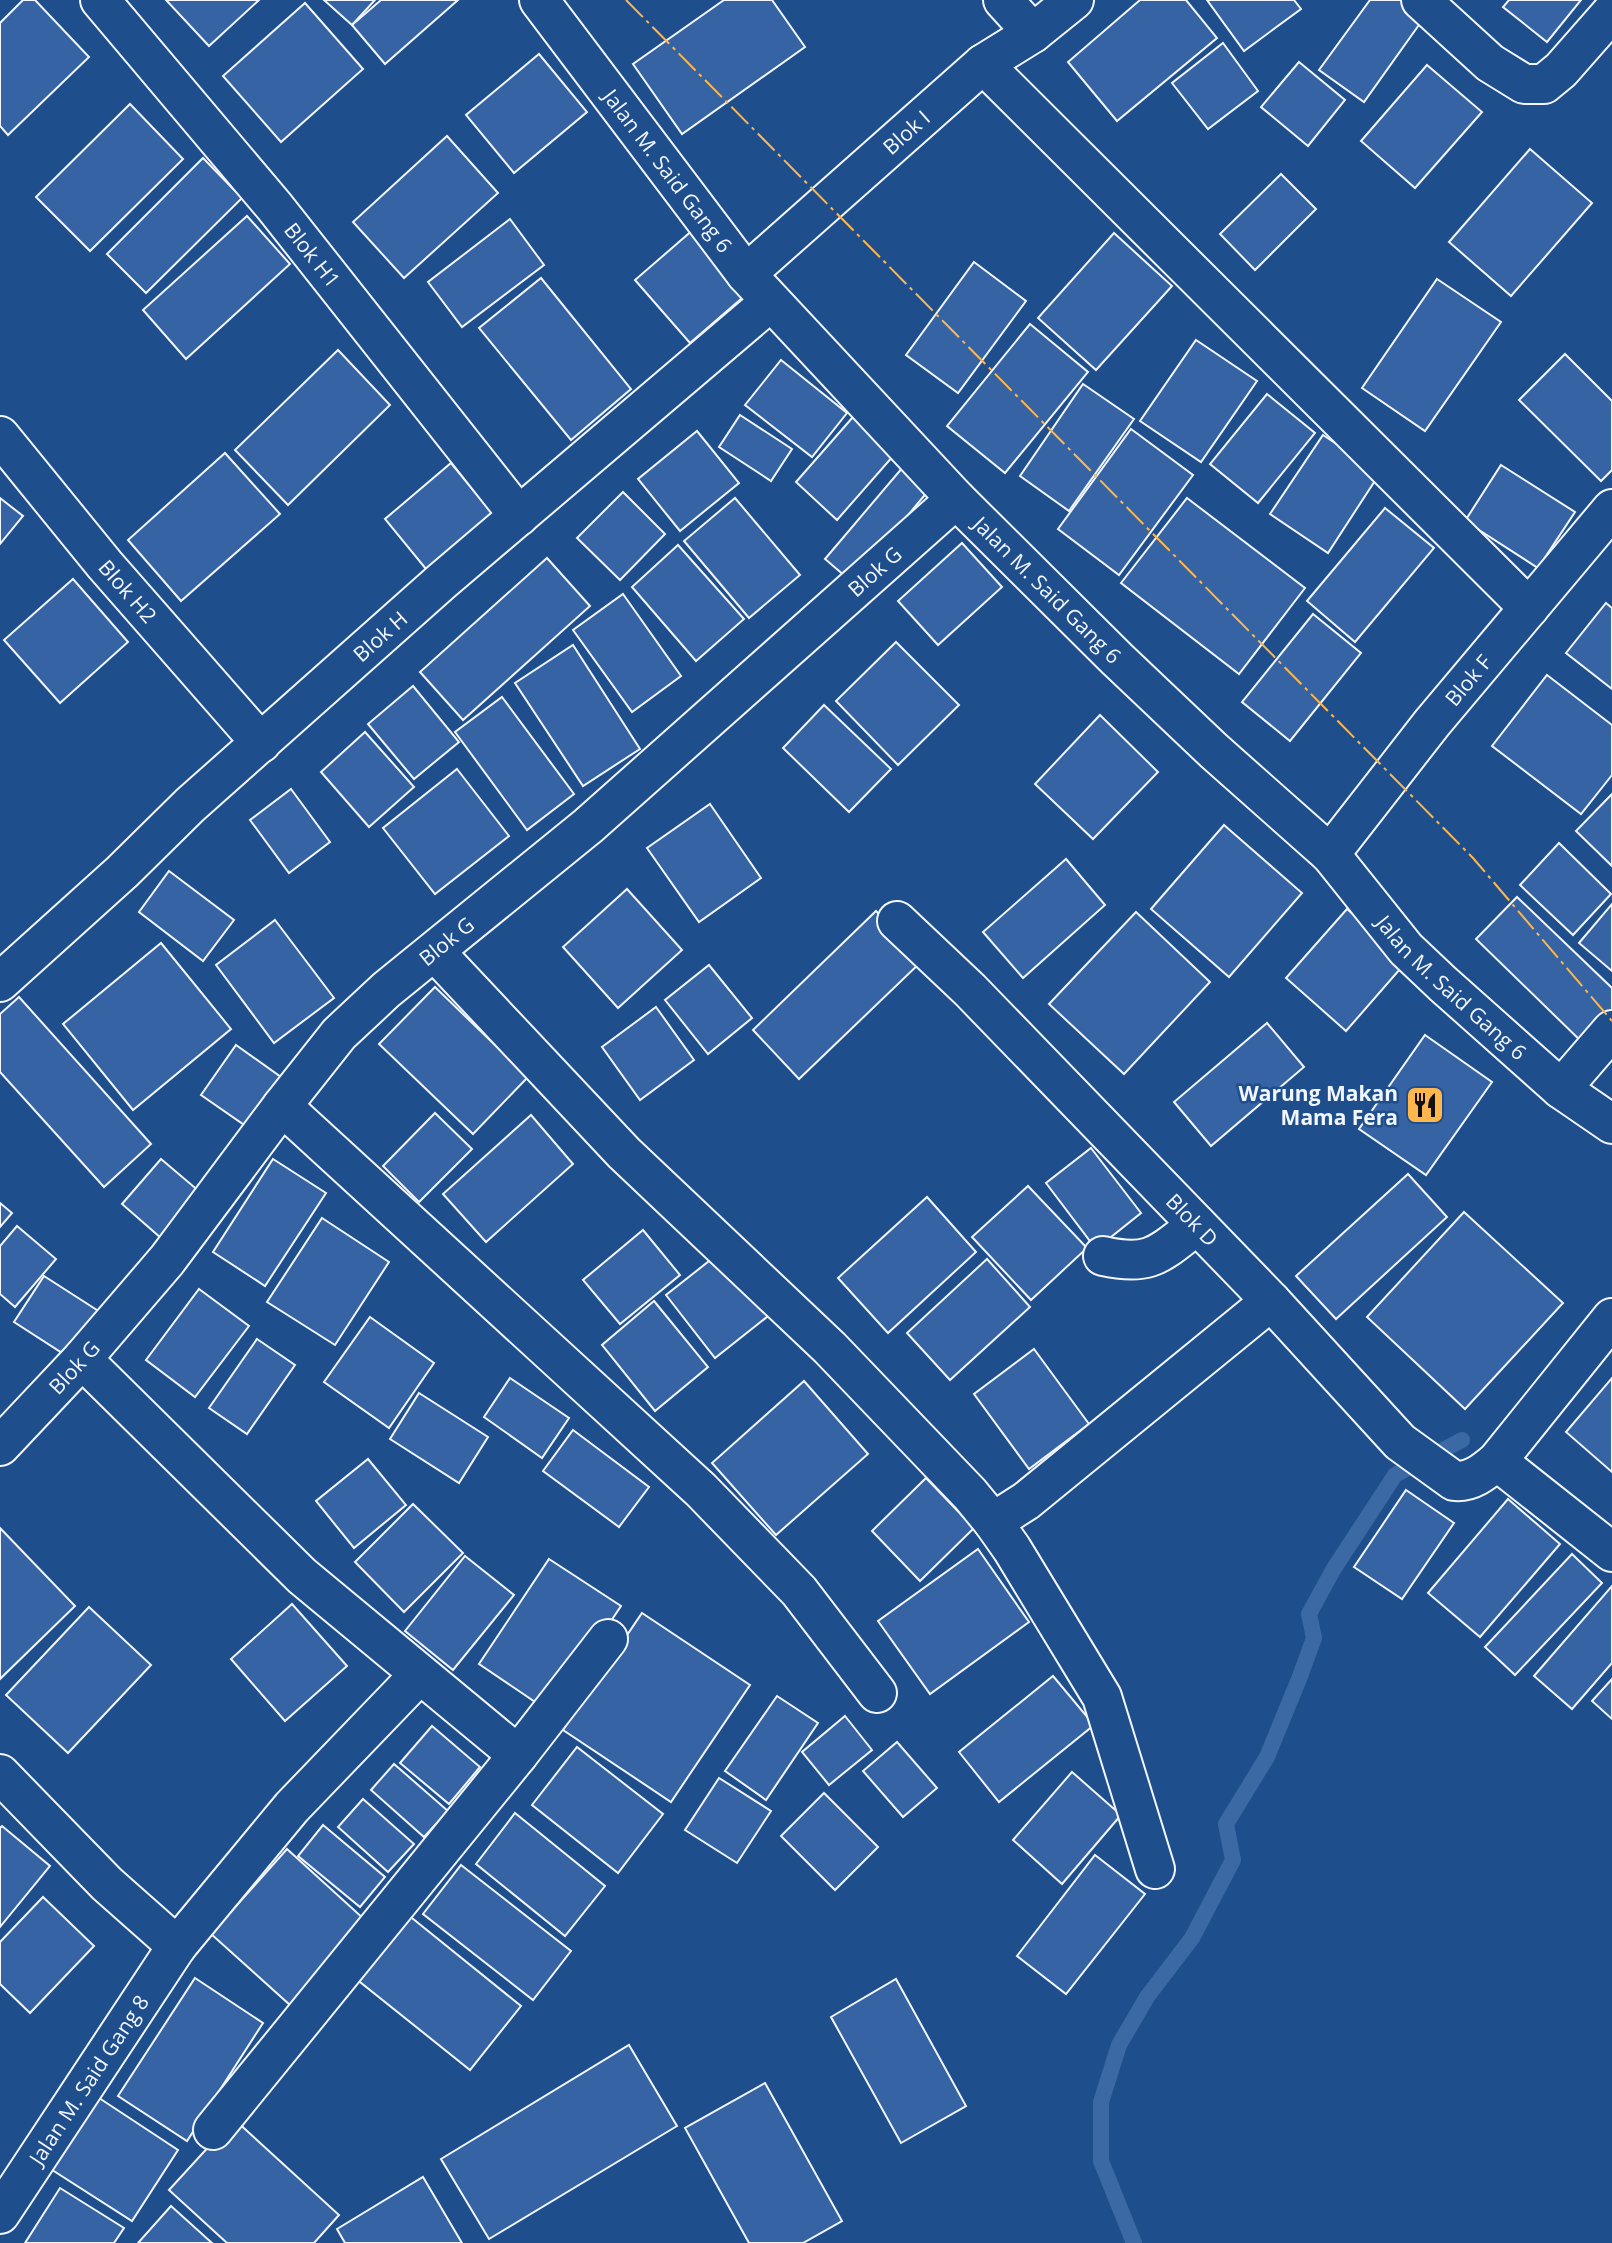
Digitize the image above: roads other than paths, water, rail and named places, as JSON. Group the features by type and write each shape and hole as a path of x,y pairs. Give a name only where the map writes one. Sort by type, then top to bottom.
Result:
{"street":[{"name":"Blok H1","path":"100,0 274,206 519,516"},
{"name":"Jalan M. Said Gang 6","path":"539,0 758,288 956,499 1166,705 1330,854 1406,949 1562,1089 1612,1124"},
{"path":"1003,0 1033,33"},
{"name":"Blok I","path":"758,288 983,64 1033,33 1074,0"},
{"path":"1421,0 1490,63 1524,84 1544,84 1561,71 1612,12"},
{"path":"983,64 1529,608"},
{"name":"Blok H","path":"0,982 261,743 519,516 758,288"},
{"name":"Blok H2","path":"0,436 105,565 261,743"},
{"name":"Blok G","path":"0,1446 82,1359 167,1260 339,1034 386,990 588,826 956,499"},
{"name":"Blok F","path":"1330,854 1432,723 1612,509"},
{"name":"Blok D","path":"897,921 970,990 1271,1301 1400,1442 1454,1480 1461,1482 1479,1475 1497,1461 1612,1318"},
{"path":"435,952 624,1153 830,1348 970,1494 993,1522 1102,1697 1155,1869"},
{"path":"1562,1089 1612,1030"},
{"path":"282,1106 701,1490 799,1591 877,1693"},
{"path":"1103,1256 1128,1261 1155,1257 1197,1225"},
{"path":"993,1522 1026,1501 1271,1301"},
{"path":"82,1359 302,1576 518,1755"},
{"path":"1497,1461 1612,1552"},
{"path":"213,2130 518,1755 608,1639"},
{"name":"Jalan M. Said Gang 8","path":"0,2214 177,1946 292,1807 419,1675"},
{"path":"0,1774 107,1884 177,1946"}],"waterway":[{"path":"1134,2243 1101,2161 1101,2102 1119,2045 1147,1997 1192,1938 1233,1860 1226,1824 1267,1757 1314,1638 1309,1614 1333,1570 1395,1475 1462,1440"}],"place":[{"name":"Warung Makan Mama Fera","path":"1425,1105"}]}
